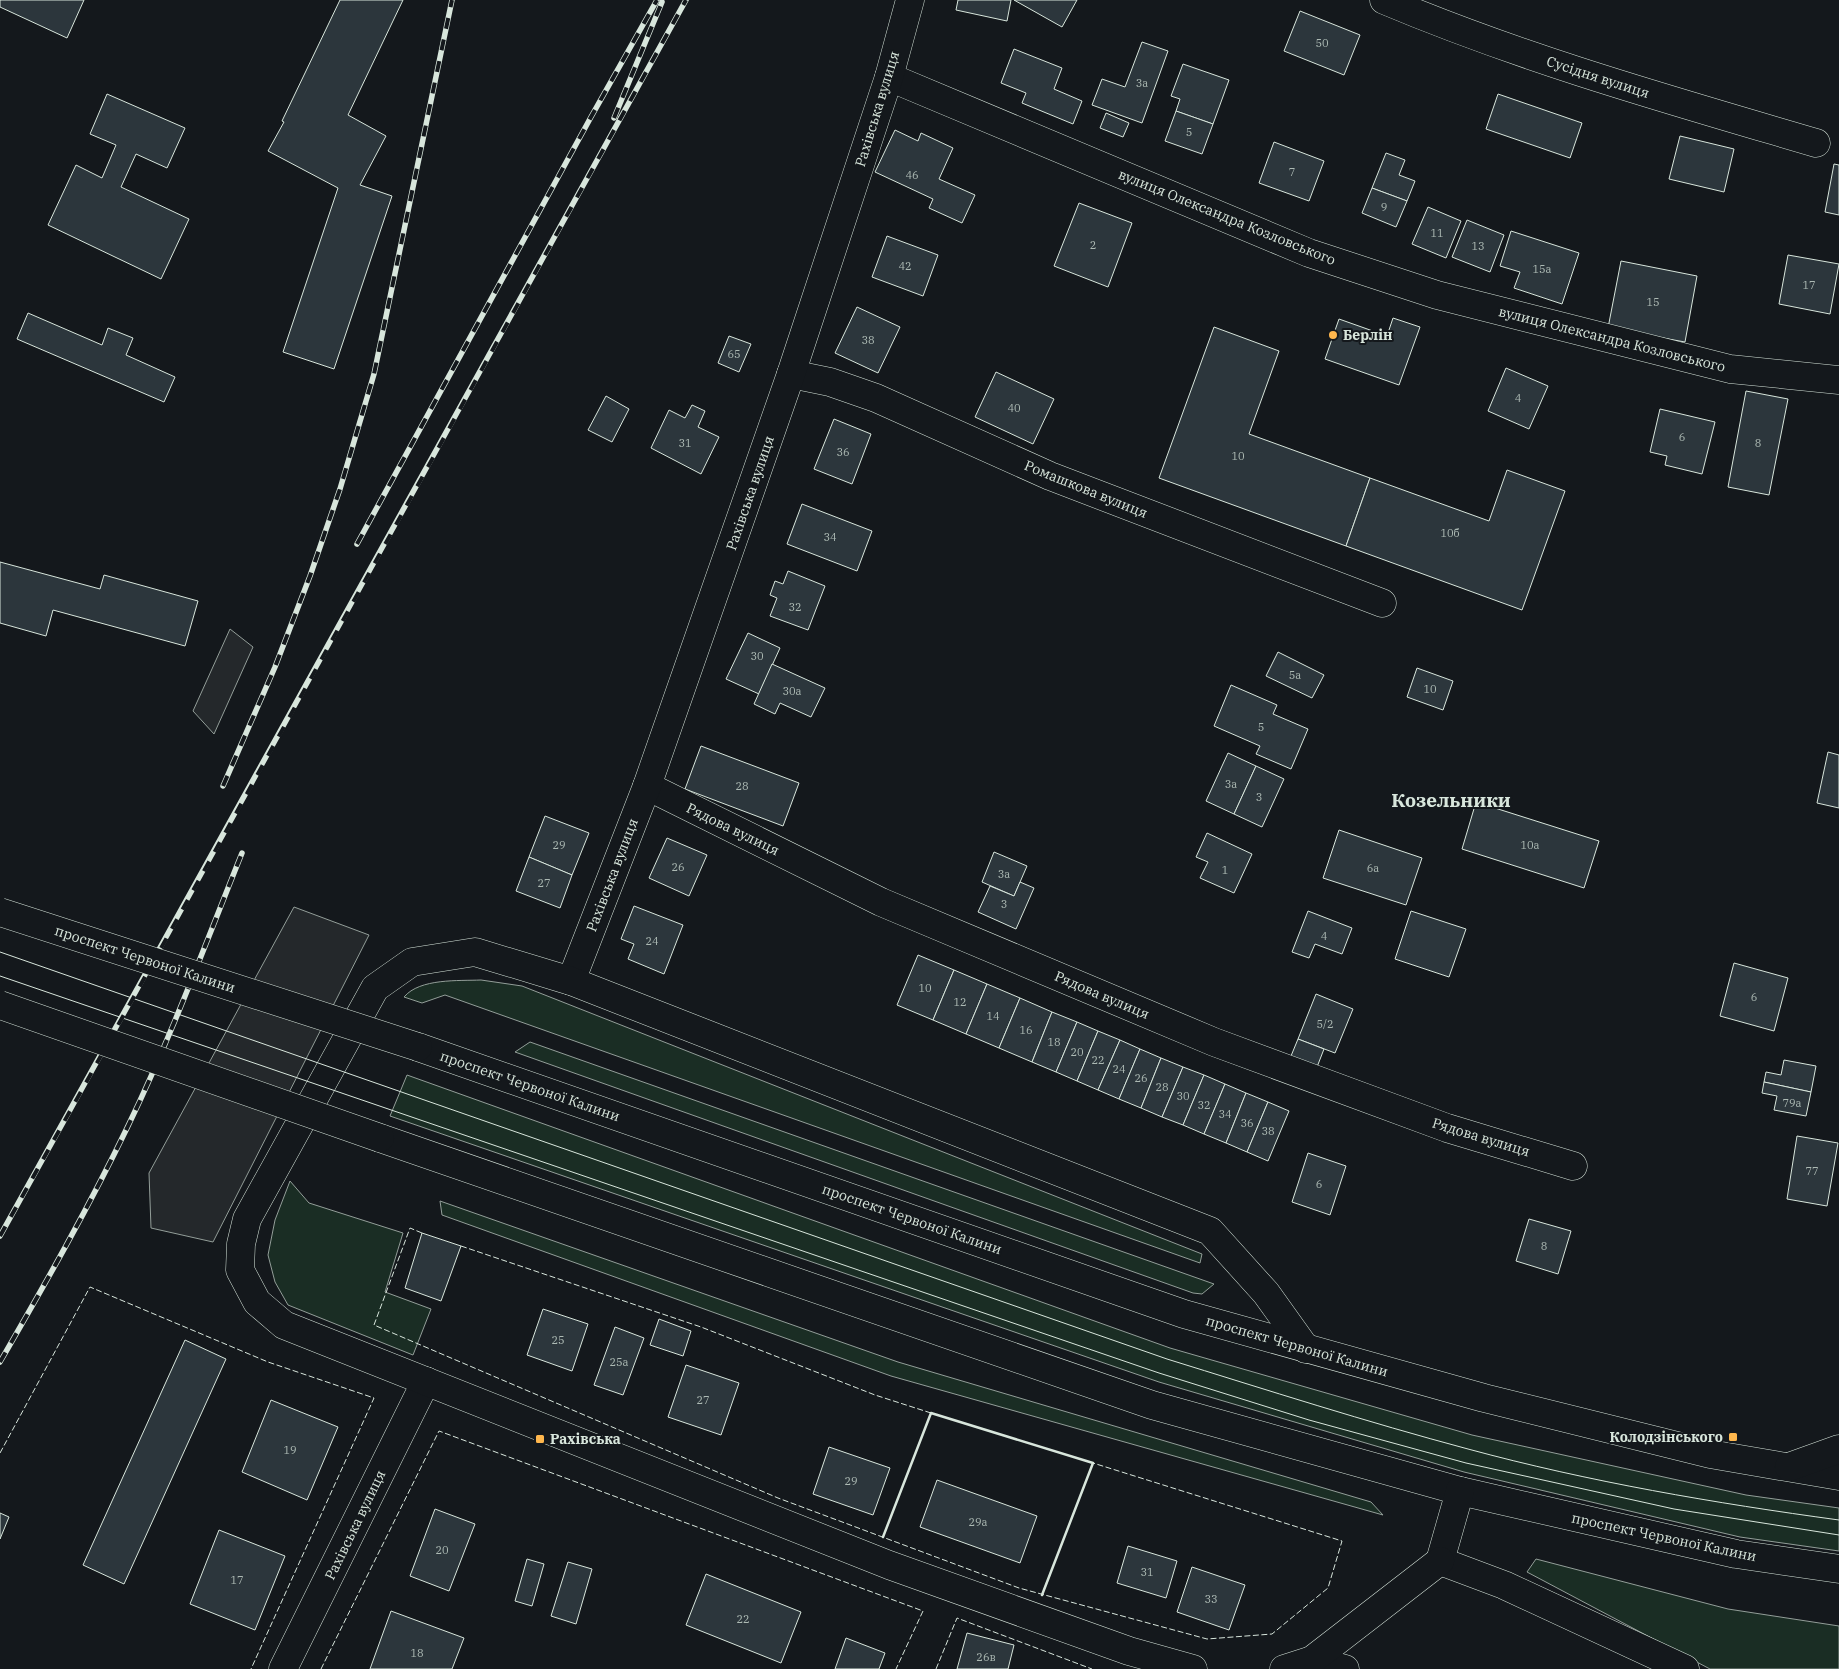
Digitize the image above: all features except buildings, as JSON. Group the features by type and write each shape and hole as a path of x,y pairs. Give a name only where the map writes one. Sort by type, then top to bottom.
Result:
{"main road":[{"name":"Рахівська вулиця","path":"571,981 647,786 791,374 889,77 910,0"},
{"name":"Сусідня вулиця","path":"1384,0 1437,22 1606,81 1816,143"},
{"name":"вулиця Олександра Козловського","path":"889,77 1309,253 1428,292 1730,369 1839,380"},
{"name":"Ромашкова вулиця","path":"791,374 830,382 876,398 1050,476 1382,603"},
{"name":"Рядова вулиця","path":"647,786 881,902 1214,1042 1447,1128 1574,1166"},
{"name":"проспект Червоної Калини","path":"0,912 418,1047 1184,1314 1484,1398 1700,1452 1839,1476"},
{"path":"1193,1669 1128,1650 889,1565 284,1325 257,1302 240,1270 241,1244 247,1219 375,988 412,962 475,952 571,981 1210,1230 1266,1293 1306,1349"},
{"name":"проспект Червоної Калини","path":"0,1005 1152,1405 1460,1491 1736,1554 1839,1569"},
{"name":"Рахівська вулиця","path":"283,1669 426,1382"},
{"path":"1785,1468 1839,1449"},
{"path":"1284,1669 1312,1660 1440,1561 1460,1491"},
{"path":"1440,1561 1504,1586 1685,1669"},
{"path":"1312,1660 1345,1669"}],"green space":[{"path":"481,980 522,986 1202,1254 1200,1263 445,995 422,1003 404,997 420,986 440,982"},
{"path":"530,1042 1214,1284 1202,1294 1193,1293 515,1052"},
{"path":"407,1075 1170,1348 1472,1435 1746,1495 1839,1508 1839,1551 1740,1537 1464,1472 1159,1382 390,1116"},
{"path":"290,1181 309,1203 403,1233 385,1292 431,1309 413,1355 288,1305 275,1282 268,1255 275,1220"},
{"path":"440,1201 898,1362 1371,1502 1383,1515 891,1376 442,1215"},
{"path":"1536,1559 1728,1609 1839,1626 1839,1669 1710,1669 1527,1572"}],"shaded area":[{"path":"230,629 253,647 214,734 193,711"},
{"path":"294,907 369,935 213,1242 151,1228 149,1173"}],"tram line":[{"path":"0,952 1167,1359 1280,1394 1430,1439 1560,1472 1699,1499 1839,1520"},
{"path":"0,976 1159,1373 1309,1420 1466,1463 1674,1509 1839,1535"}],"railway":[{"path":"223,786 275,667 310,576 340,489 374,374 452,0"},
{"path":"357,544 657,0"},
{"path":"0,1236 686,0"},
{"path":"614,118 662,2"},
{"path":"0,1362 82,1216 128,1126 173,1025 242,853"}],"fence":[{"path":"422,1233 410,1228 374,1325 778,1498 1019,1588 1207,1639 1272,1634 1328,1588 1342,1541 1093,1463"},
{"path":"461,1246 701,1327 875,1395 931,1413"},
{"path":"0,1453 90,1287 268,1362 374,1398 251,1669"},
{"path":"321,1669 439,1431 923,1611 896,1669"},
{"path":"936,1669 957,1618 1092,1669"}],"wall":[{"path":"883,1537 931,1413 1093,1463 1042,1595"}],"place":[{"name":"Берлін","path":"1333,335"},
{"name":"Колодзінського","path":"1733,1437"},
{"name":"Рахівська","path":"540,1439"}],"district":[{"name":"Козельники","path":"1451,800"}]}
